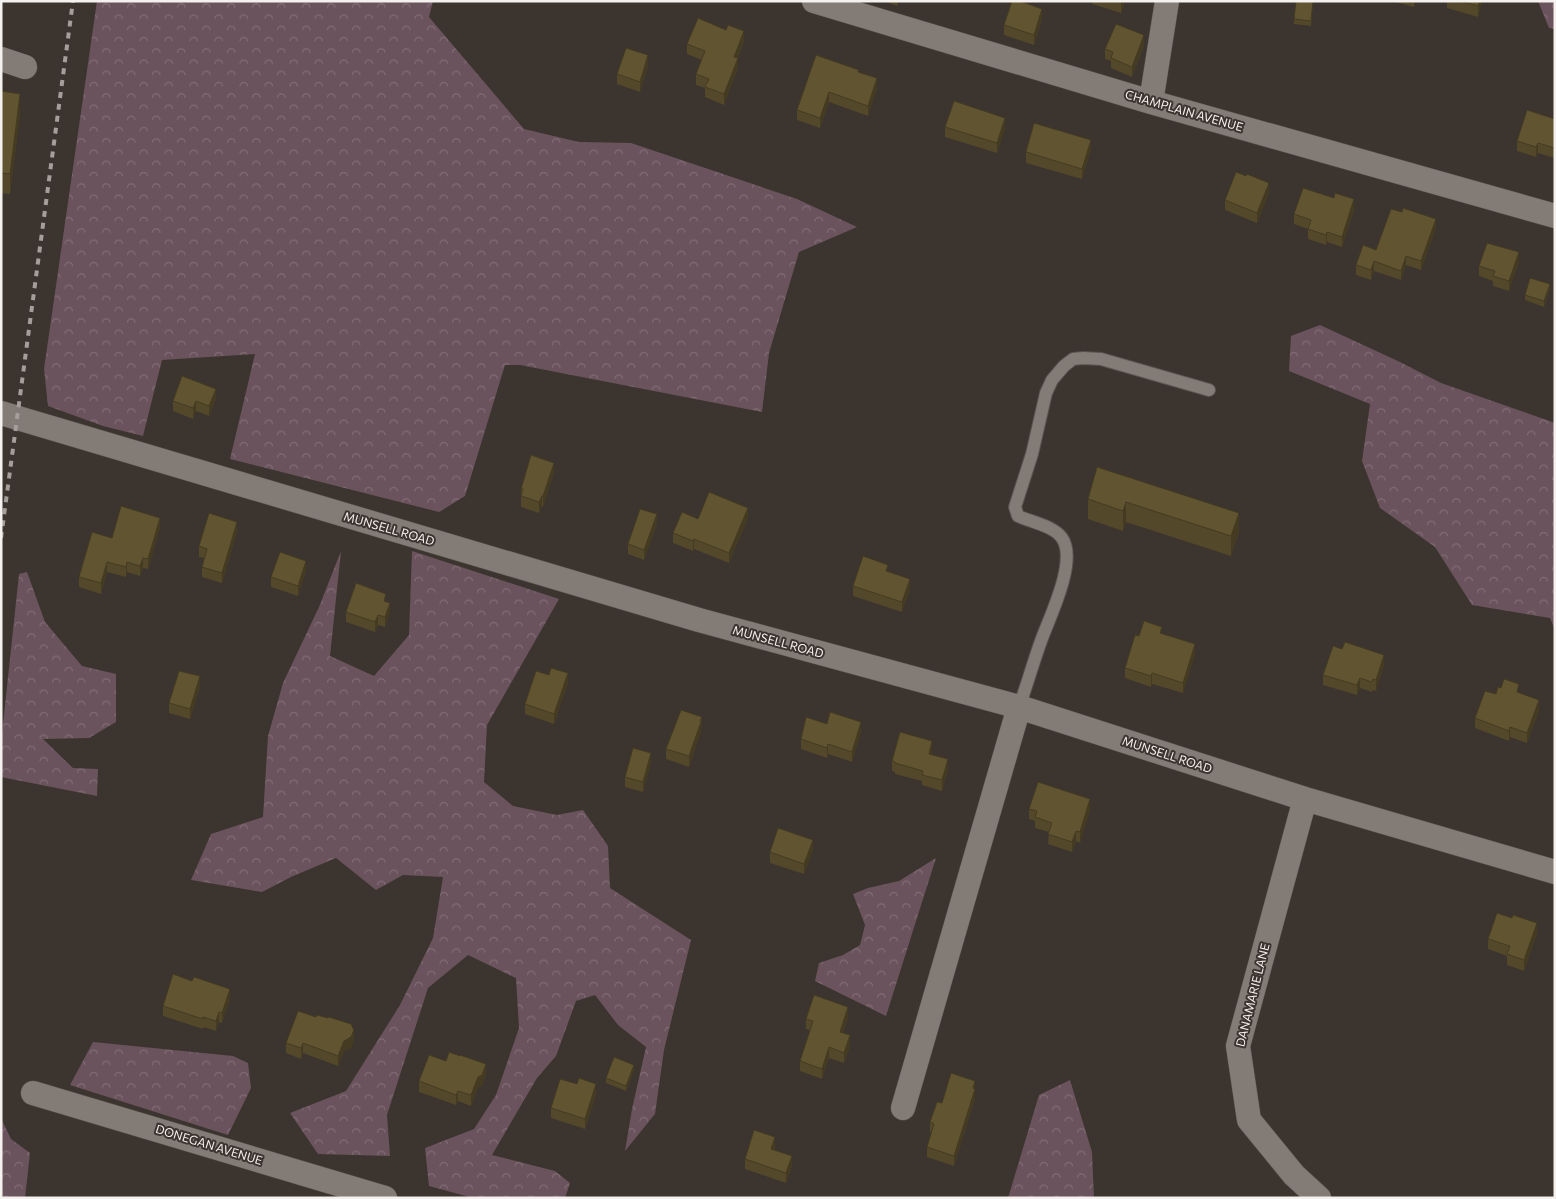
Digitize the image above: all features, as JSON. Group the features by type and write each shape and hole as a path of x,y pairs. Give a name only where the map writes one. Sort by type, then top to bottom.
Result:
{"street":[{"name":"CHAMPLAIN AVENUE","path":"814,1 1151,102 1555,216"},
{"path":"1151,102 1166,1"},
{"path":"1,59 25,67"},
{"name":"MUNSELL ROAD","path":"1,413 699,620 1019,708 1304,799 1555,872"},
{"path":"903,1108 1019,708"},
{"name":"DANAMARIE LANE","path":"1304,799 1238,1046 1249,1120 1294,1174 1319,1198"},
{"name":"DONEGAN AVENUE","path":"33,1093 385,1198"}],"lane":[{"path":"1019,708 1058,598 1066,568 1067,554 1065,543 1061,536 1051,529 1018,516 1015,507 1032,454 1046,392 1052,380 1073,359 1101,359 1209,390"}],"green space":[{"path":"97,1 433,1 429,17 524,129 579,142 631,143 797,199 857,227 799,252 769,353 762,412 520,365 505,365 465,496 439,512 230,459 255,354 162,360 143,436 103,426 48,406 44,369"},
{"path":"1538,1 1555,1 1555,29 1549,28"},
{"path":"1320,325 1441,383 1555,423 1555,630 1550,618 1472,605 1435,547 1380,508 1362,461 1370,404 1289,371 1291,336"},
{"path":"341,551 330,656 374,676 409,635 412,551 559,599 487,725 484,782 513,806 557,815 583,810 608,846 610,888 691,940 664,1050 655,1114 625,1151 646,1047 618,1025 595,995 576,1001 556,1056 537,1078 492,1155 555,1171 570,1183 565,1198 473,1198 429,1186 425,1148 474,1129 496,1095 519,1028 516,978 468,955 428,988 387,1115 390,1156 318,1154 290,1113 346,1091 400,1005 433,938 443,877 403,875 376,890 336,858 291,877 262,892 191,880 211,834 263,817 268,736 283,683 319,607"},
{"path":"27,572 45,622 82,666 116,674 116,722 89,738 43,739 73,768 98,769 97,796 1,777 1,743 19,574"},
{"path":"936,858 886,1016 815,981 819,963 843,955 860,945 865,925 853,894 868,888 899,881"},
{"path":"93,1042 233,1056 248,1063 251,1088 228,1135 70,1085"},
{"path":"1070,1080 1092,1152 1094,1198 1008,1198 1039,1095"},
{"path":"1,1118 11,1139 30,1153 25,1198 1,1198"}],"building":[{"path":"1012,1 1020,1 1042,9 1034,35 1004,25"},
{"path":"1296,1 1313,1 1311,21 1294,19"},
{"path":"1459,1 1480,1 1478,6"},
{"path":"698,18 726,30 728,25 744,31 734,57 738,58 724,94 705,87 709,79 696,74 705,51 687,44"},
{"path":"1116,24 1144,35 1132,67 1111,58 1113,52 1105,49"},
{"path":"626,48 648,55 640,82 617,74"},
{"path":"816,55 877,78 868,106 829,92 820,118 797,110"},
{"path":"1,91 20,94 10,174 1,173"},
{"path":"954,101 1005,118 997,143 945,127"},
{"path":"1527,110 1555,119 1555,148 1538,143 1536,147 1517,141"},
{"path":"1034,123 1091,140 1082,169 1026,152"},
{"path":"1236,172 1246,176 1247,174 1269,183 1257,213 1225,200"},
{"path":"1303,188 1334,198 1335,193 1354,199 1342,237 1327,232 1326,235 1308,229 1311,220 1294,214"},
{"path":"1403,208 1436,219 1421,261 1406,256 1401,271 1374,261 1371,270 1356,265 1363,245 1376,250 1391,209 1402,212"},
{"path":"1487,243 1519,252 1509,281 1493,276 1495,271 1479,266"},
{"path":"1530,278 1550,284 1544,301 1525,295"},
{"path":"182,376 216,389 209,406 196,401 193,408 173,401"},
{"path":"531,455 554,463 543,496 539,502 521,496 523,489 521,489"},
{"path":"1097,467 1239,513 1231,536 1126,502 1123,511 1088,499"},
{"path":"709,492 748,508 729,553 673,533 682,512 698,519"},
{"path":"121,506 160,518 148,559 143,558 140,566 127,562 126,567 107,562 101,583 79,577 92,532 112,538"},
{"path":"640,509 657,514 644,550 628,544"},
{"path":"209,513 237,522 222,573 202,567 207,549 199,546"},
{"path":"280,552 306,561 298,586 271,577"},
{"path":"863,556 888,565 886,571 910,579 902,602 853,586"},
{"path":"356,583 386,594 384,601 390,603 385,617 378,615 375,622 346,612"},
{"path":"1144,621 1162,627 1160,633 1195,644 1183,683 1152,673 1151,676 1125,668 1135,635 1139,636"},
{"path":"1345,642 1384,655 1376,680 1373,679 1372,682 1360,678 1357,685 1323,675 1333,646 1342,649"},
{"path":"551,668 568,673 554,714 525,704 536,671 549,675"},
{"path":"179,671 200,676 190,709 169,703"},
{"path":"1504,679 1519,684 1517,692 1539,700 1527,733 1510,727 1509,731 1475,718 1485,691 1496,694 1498,687 1501,688"},
{"path":"681,710 702,717 689,756 666,749"},
{"path":"830,712 861,722 852,752 828,744 827,748 801,739 806,717 827,724"},
{"path":"900,732 932,741 929,754 948,759 942,780 922,775 923,771 892,761"},
{"path":"633,748 651,753 643,782 625,777"},
{"path":"1038,782 1090,799 1080,832 1076,831 1072,842 1048,834 1052,823 1035,817 1037,811 1029,809"},
{"path":"778,828 813,840 804,864 770,852"},
{"path":"1497,913 1512,918 1513,915 1537,923 1524,960 1507,954 1510,946 1488,939"},
{"path":"173,974 192,981 194,977 230,989 222,1013 219,1012 216,1021 203,1017 203,1019 163,1006"},
{"path":"814,995 848,1007 840,1032 850,1035 844,1053 829,1047 822,1069 800,1061 813,1021 806,1019"},
{"path":"298,1011 316,1017 317,1015 329,1017 351,1024 354,1030 351,1037 344,1041 338,1056 303,1043 301,1048 286,1043"},
{"path":"449,1052 486,1064 482,1075 478,1077 471,1095 458,1091 456,1095 419,1081 429,1055 446,1061"},
{"path":"614,1057 634,1065 626,1086 606,1078"},
{"path":"951,1073 975,1081 973,1088 975,1089 954,1156 927,1147 934,1124 930,1122 937,1102 942,1103"},
{"path":"579,1078 596,1084 585,1119 551,1108 560,1079 577,1084"},
{"path":"754,1130 775,1137 771,1149 792,1156 786,1173 745,1159"}],"railway":[{"path":"1,538 73,1"}]}
